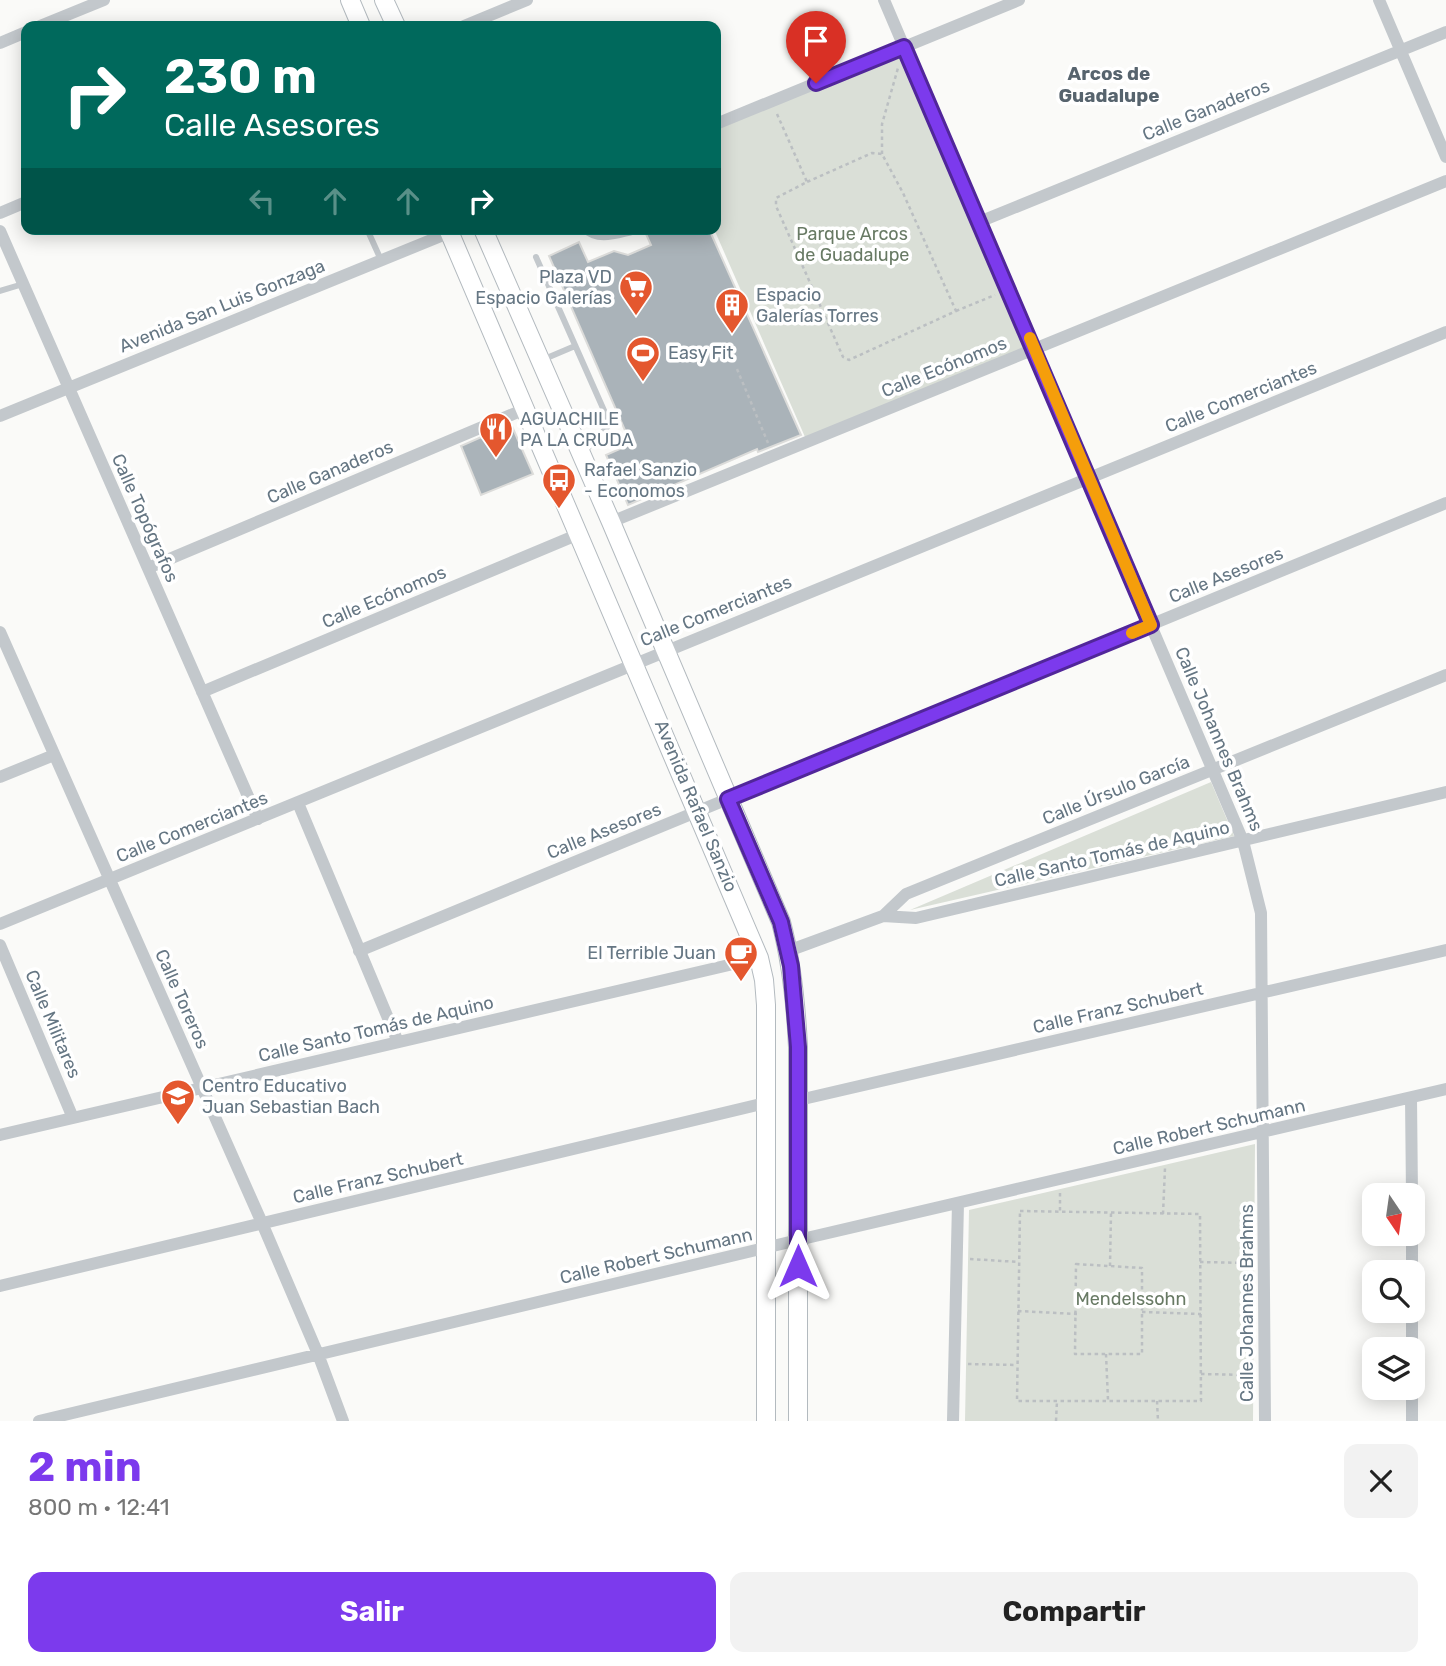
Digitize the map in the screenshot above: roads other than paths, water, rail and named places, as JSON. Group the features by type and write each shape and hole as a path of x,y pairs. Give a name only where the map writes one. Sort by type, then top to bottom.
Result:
{"main road":[{"path":"350,0 359,21"},
{"path":"384,0 394,21"},
{"name":"Avenida Rafael Sanzio","path":"454,235 525,409 760,958 766,1005 766,1421"},
{"name":"Avenida Rafael Sanzio","path":"486,235 781,922 796,1011 799,1100 797,1421"}],"street":[{"path":"52,21 104,0"},
{"path":"476,21 527,0"},
{"name":"Calle Johannes Brahms","path":"884,0 1243,842 1261,913 1265,1421"},
{"path":"721,122 1019,0"},
{"path":"1379,0 1446,157"},
{"name":"Calle Ganaderos","path":"979,222 1446,32"},
{"path":"0,43 21,34"},
{"name":"Calle Ecónomos","path":"611,522 1446,181"},
{"path":"0,213 21,204"},
{"name":"Calle Topógrafos","path":"0,231 258,819"},
{"name":"Avenida San Luis Gonzaga","path":"0,416 440,235"},
{"name":"Calle Comerciantes","path":"0,924 1446,332"},
{"name":"Calle Ganaderos","path":"148,568 525,409"},
{"name":"Calle Asesores","path":"359,951 1446,503"},
{"name":"Calle Ecónomos","path":"202,692 579,534"},
{"name":"Calle Toreros","path":"0,632 262,1223 318,1354 343,1421"},
{"name":"Calle Úrsulo García","path":"883,916 906,894 1446,674"},
{"path":"0,777 54,755"},
{"name":"Calle Santo Tomás de Aquino","path":"788,951 883,916 916,918 1446,792"},
{"path":"298,803 398,1042"},
{"name":"Calle Militares","path":"0,944 74,1118"},
{"name":"Calle Franz Schubert","path":"799,1100 1446,950"},
{"name":"Calle Santo Tomás de Aquino","path":"0,1135 760,958"},
{"name":"Calle Robert Schumann","path":"39,1421 1446,1089"},
{"path":"1411,1098 1412,1183"},
{"name":"Calle Franz Schubert","path":"0,1286 765,1103"},
{"path":"953,1421 958,1203"},
{"path":"1412,1400 1412,1421"}],"lane":[{"path":"370,235 381,260"},
{"path":"590,235 607,239 621,235"},
{"path":"536,257 610,424 581,454"},
{"path":"0,292 23,284"},
{"path":"540,361 575,346"}],"place":[{"name":"Plaza VD Espacio Galerías","path":"636,317"},
{"name":"Espacio Galerías Torres","path":"732,335"},
{"name":"Easy Fit","path":"643,383"},
{"name":"AGUACHILE PA LA CRUDA","path":"496,459"},
{"name":"Rafael Sanzio - Economos","path":"559,510"},
{"name":"El Terrible Juan","path":"741,983"},
{"name":"Centro Educativo Juan Sebastian Bach","path":"178,1126"}],"district":[{"name":"Arcos de Guadalupe","path":"1109,84"}],"park label":[{"name":"Parque Arcos de Guadalupe","path":"852,244"},
{"name":"Mendelssohn","path":"1131,1299"}]}
